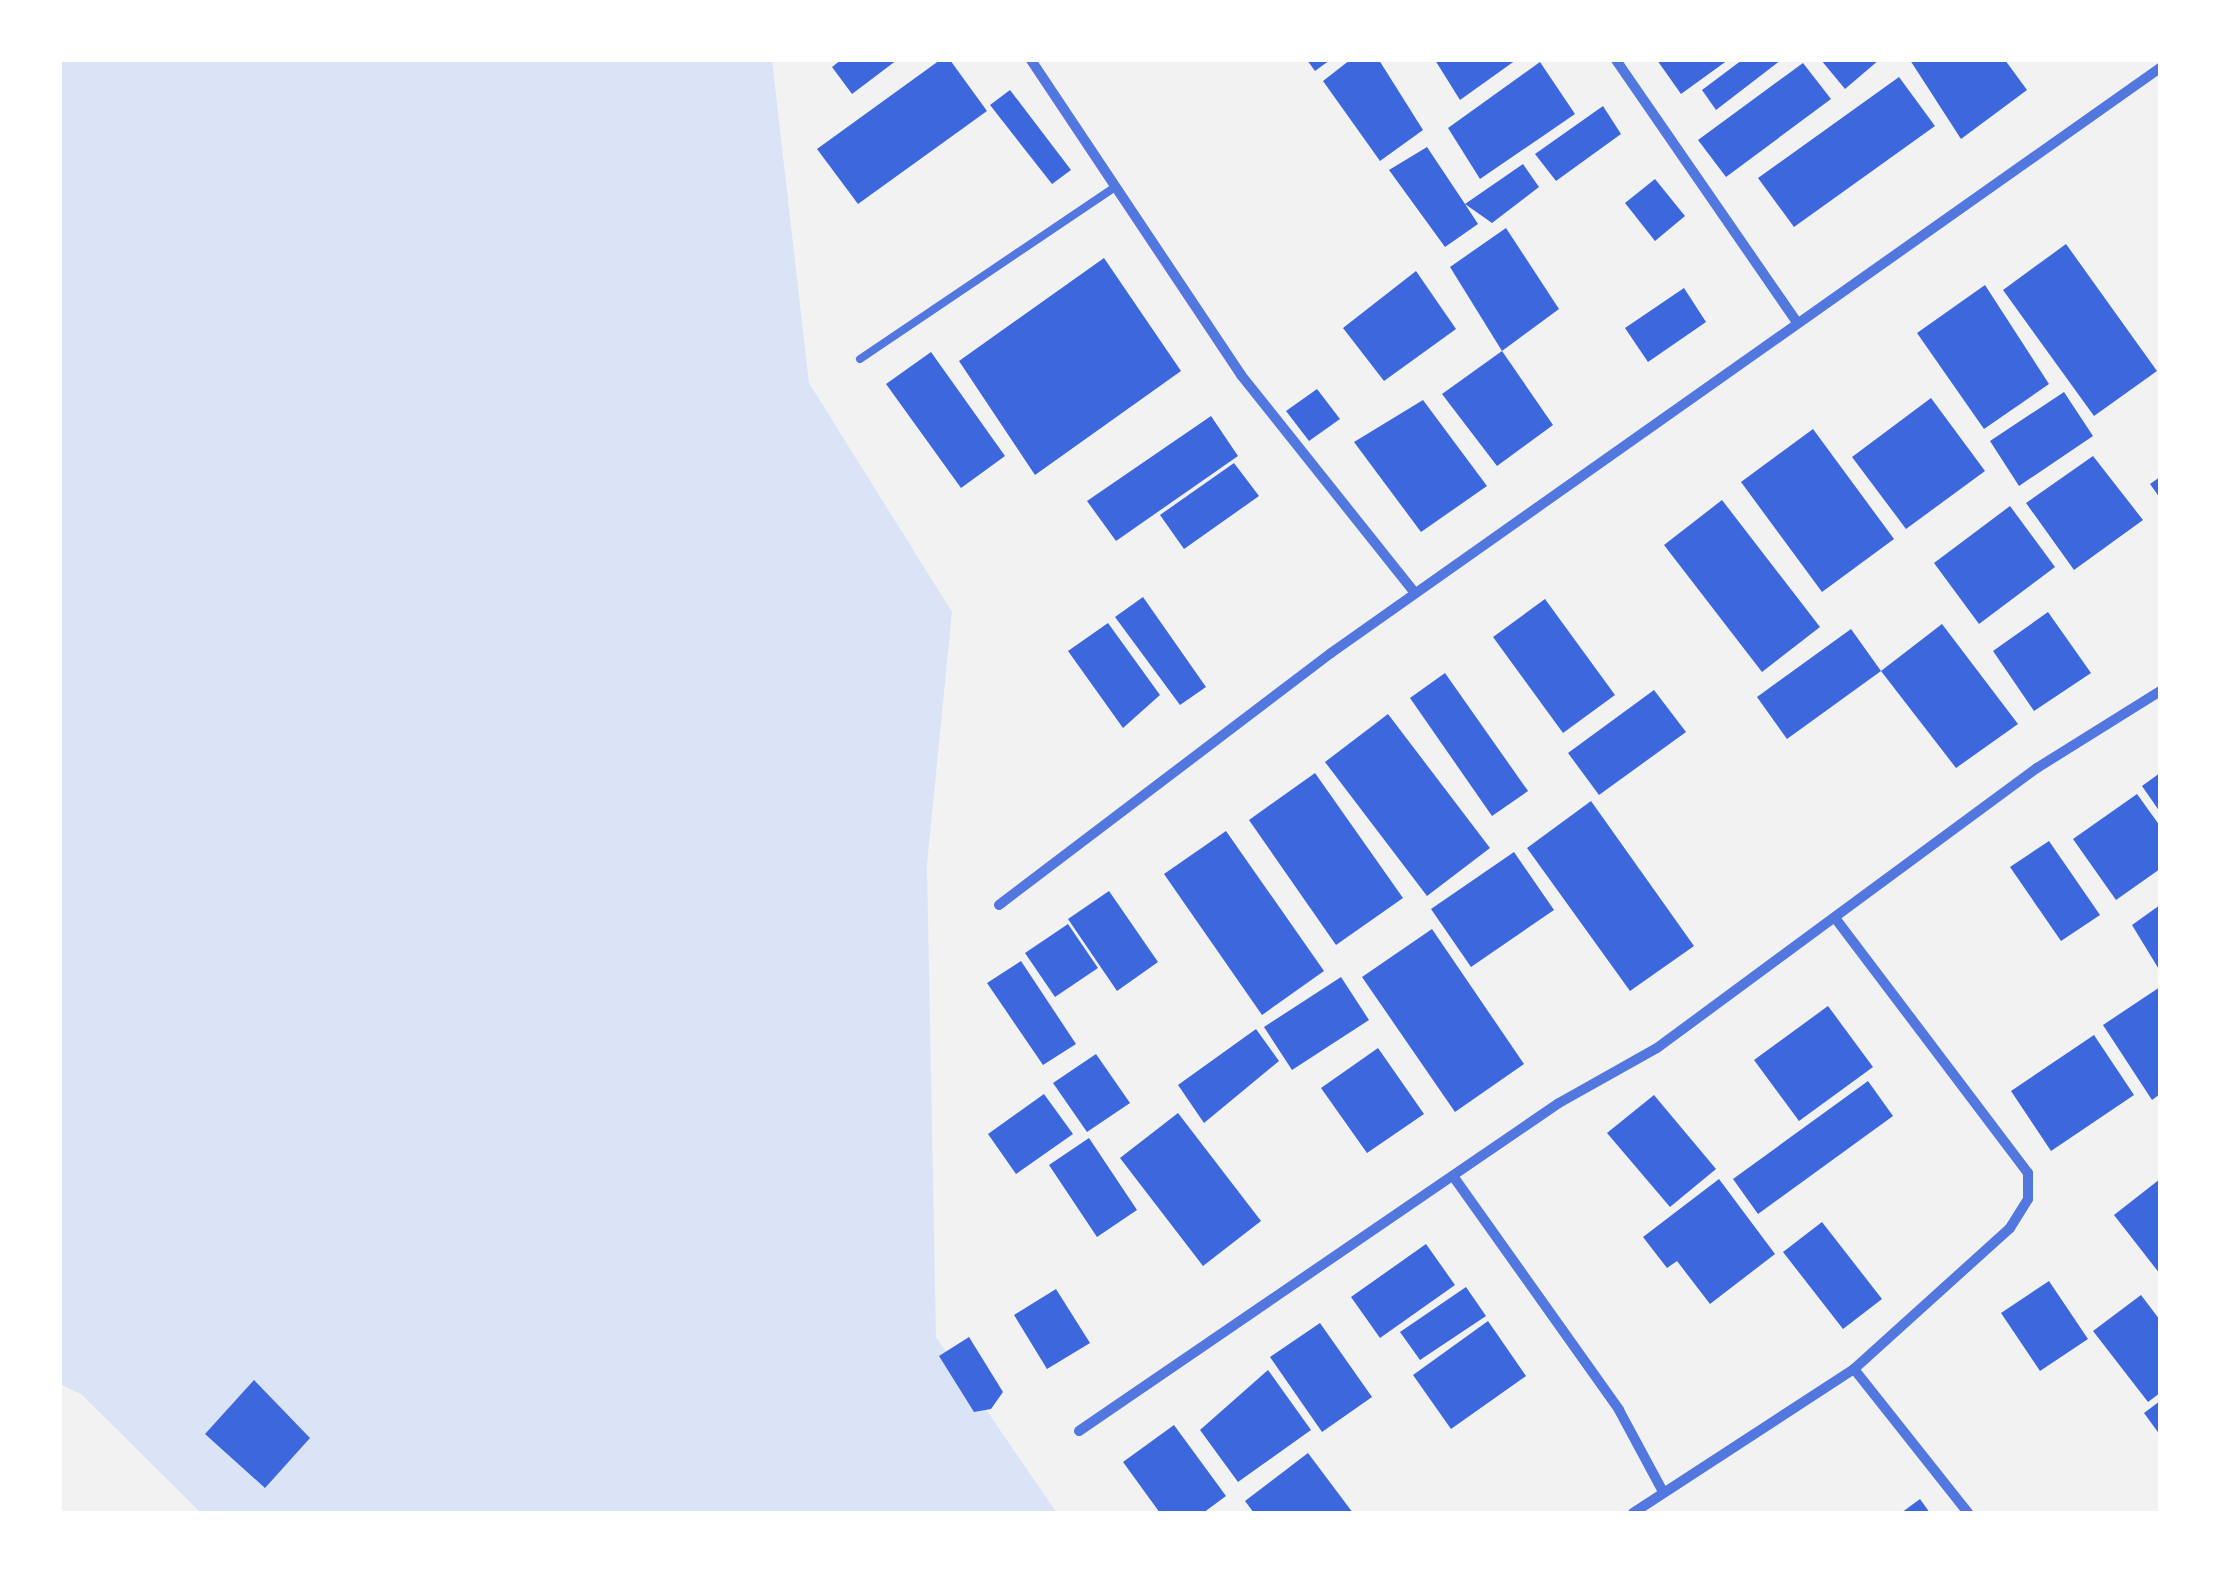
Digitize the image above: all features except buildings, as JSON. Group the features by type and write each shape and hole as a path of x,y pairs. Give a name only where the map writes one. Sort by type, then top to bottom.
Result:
{"street":[{"path":"1031,60 1111,190 1240,375 1415,593"},
{"path":"1616,60 1796,321"},
{"path":"999,905 1415,593 2160,68"},
{"path":"1079,1431 1837,920 2037,768 2160,691"},
{"path":"1633,1513 1662,1490 1854,1369 2010,1228 2028,1199 2028,1173 1837,920"},
{"path":"1453,1176 1618,1410 1662,1490"},
{"path":"1854,1369 1968,1513"}],"lane":[{"path":"860,359 1111,190"}],"shaded area":[{"path":"60,60 772,60 809,383 952,612 927,864 936,1337 1057,1513 201,1513 81,1394 60,1384"}]}
